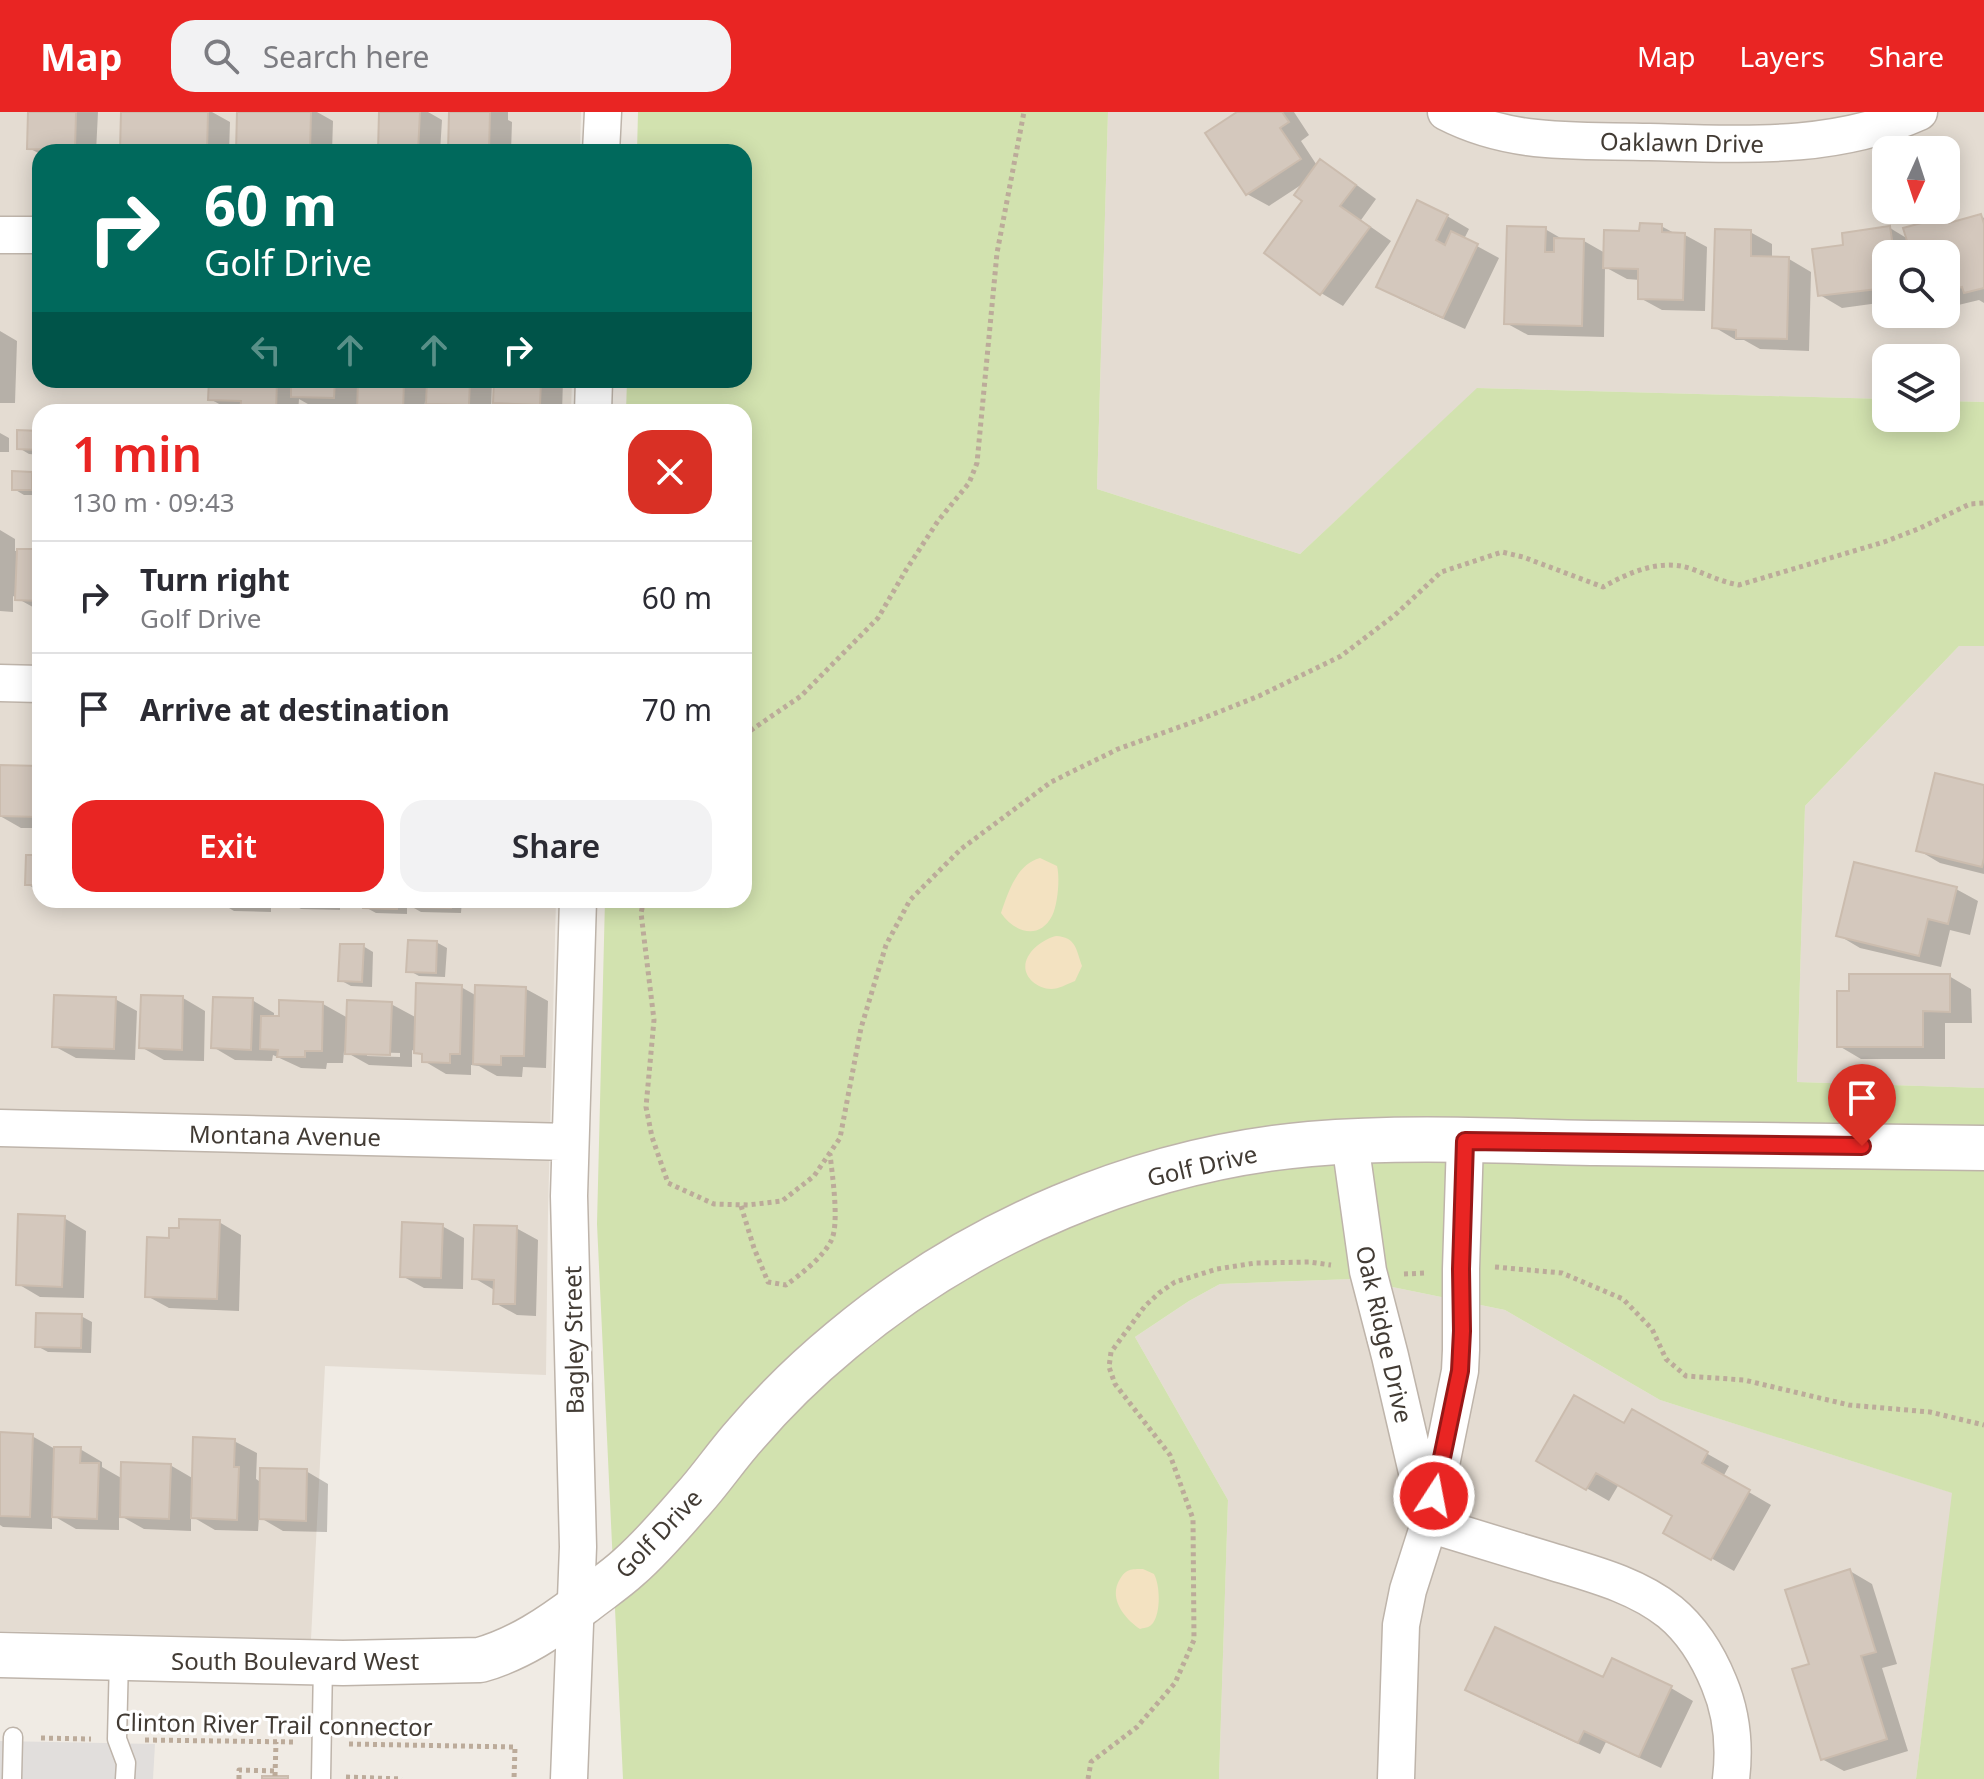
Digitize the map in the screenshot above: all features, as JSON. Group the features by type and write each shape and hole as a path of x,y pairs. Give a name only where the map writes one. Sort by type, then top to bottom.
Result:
{"street":[{"path":"601,144 603,112"},
{"name":"Oaklawn Drive","path":"1446,112 1493,131 1541,140 1754,144 1797,143 1840,136 1919,112"},
{"path":"0,235 32,235"},
{"path":"0,683 32,684"},
{"name":"Bagley Street","path":"569,1779 578,1547 569,1196 578,908"},
{"name":"Montana Avenue","path":"0,1128 570,1142"},
{"name":"Oak Ridge Drive","path":"1396,1779 1401,1625 1408,1590 1429,1524 1460,1371 1465,1141"},
{"name":"Golf Drive","path":"575,1609 630,1567 694,1498 748,1431 804,1374 878,1311 974,1250 1054,1210 1128,1182 1224,1157 1350,1142 1984,1148"},
{"name":"Oak Ridge Drive","path":"1350,1142 1372,1293 1429,1524"},
{"path":"1429,1524 1618,1583 1650,1598 1670,1612 1701,1647 1721,1689 1733,1738 1731,1779"},
{"name":"South Boulevard West","path":"0,1655 323,1663 480,1660 519,1645 575,1609"}],"lane":[{"path":"119,1658 117,1739 126,1763 125,1779"},
{"path":"321,1778 323,1663"},
{"path":"12,1779 13,1737"}],"path":[{"path":"752,730 801,696 878,618 938,521 969,483 977,463 997,253 1024,112"},
{"path":"642,908 654,1020 646,1107 652,1137 668,1183 714,1204 782,1201 814,1176 840,1138 861,1028 886,945 910,900 961,849 1051,782 1118,749 1259,696 1341,656 1395,615 1441,572 1502,552 1603,587 1634,571 1659,566 1688,568 1722,582 1739,585 1884,542 1970,504 1984,503"},
{"path":"741,1205 768,1282 786,1285 807,1269 832,1240 836,1210 830,1153"},
{"name":"Clinton River Trail connector","path":"13,1737 515,1747 514,1779"},
{"path":"239,1779 239,1770 276,1774 276,1742"},
{"path":"321,1778 402,1779"}],"shaded area":[{"path":"0,112 581,112 580,144 32,144 32,388 572,388 571,404 32,404 32,908 556,908 546,1375 325,1366 311,1639 0,1631"},
{"path":"1108,112 1984,112 1984,402 1960,401 1960,344 1872,344 1872,399 1478,388 1300,554 1097,489"},
{"path":"1959,646 1984,646 1984,1088 1797,1082 1805,806"},
{"path":"1353,1279 1505,1310 1660,1400 1953,1493 1916,1779 1219,1779 1228,1500 1135,1337 1220,1284"},
{"path":"0,1741 155,1744 153,1779 0,1779"}],"green space":[{"path":"638,112 1108,112 1097,489 1300,554 1477,388 1872,399 1872,432 1960,432 1960,401 1984,402 1984,646 1959,646 1805,806 1797,1082 1984,1088 1984,1779 1916,1779 1952,1493 1660,1400 1505,1310 1353,1279 1220,1284 1135,1337 1228,1500 1219,1779 623,1779 597,1224 605,908 752,908 752,404 626,404 627,388 752,388 752,144 637,144"}],"sand":[{"path":"1040,858 1057,866 1057,898 1047,924 1034,931 1026,931 1006,920 1001,913 1019,873"},
{"path":"1056,936 1071,941 1082,966 1075,981 1051,989 1035,983 1025,968 1035,948"},
{"path":"1143,1569 1154,1574 1159,1598 1153,1623 1140,1629 1123,1613 1116,1593 1124,1573"}],"building":[{"path":"28,112 76,112 75,144 32,144 32,149 27,149"},
{"path":"121,112 208,112 207,144 120,144"},
{"path":"237,112 311,112 310,144 236,144"},
{"path":"379,112 420,112 418,144 378,144"},
{"path":"449,112 490,112 489,144 448,144"},
{"path":"1237,112 1282,112 1289,122 1280,128 1301,159 1246,195 1205,133"},
{"path":"1320,159 1356,185 1340,206 1370,227 1320,295 1264,253 1302,201 1294,195"},
{"path":"1417,200 1448,215 1436,240 1445,245 1451,231 1478,244 1443,318 1376,287"},
{"path":"1981,214 1984,224 1984,288 1964,293 1960,288 1960,240 1907,240 1903,228 1918,224 1960,224 1960,220"},
{"path":"1640,223 1662,224 1662,232 1685,233 1683,300 1638,299 1638,269 1603,268 1604,230 1639,231"},
{"path":"1507,226 1546,227 1545,252 1554,252 1554,238 1584,239 1582,326 1504,324"},
{"path":"1890,226 1892,240 1872,240 1872,290 1818,296 1812,249 1843,245 1842,233"},
{"path":"1715,229 1751,230 1751,256 1789,257 1787,339 1736,338 1736,330 1712,328"},
{"path":"209,388 277,388 276,404 208,400"},
{"path":"291,388 335,388 334,398 291,397"},
{"path":"358,388 404,388 403,404 357,404"},
{"path":"427,388 470,388 469,404 426,404"},
{"path":"494,388 541,388 540,404 493,403"},
{"path":"17,430 32,431 32,450 17,449"},
{"path":"12,471 32,472 32,490 12,490"},
{"path":"17,549 32,549 32,601 15,600"},
{"path":"0,765 32,766 32,817 0,816"},
{"path":"1935,773 1984,785 1982,867 1916,851"},
{"path":"26,855 32,855 32,885 25,885"},
{"path":"1854,862 1957,887 1948,924 1928,919 1919,956 1836,936"},
{"path":"408,940 437,941 436,973 406,972"},
{"path":"340,944 364,944 362,982 338,981"},
{"path":"1849,974 1950,974 1950,1012 1923,1011 1923,1047 1837,1047 1837,991 1849,991"},
{"path":"416,983 462,985 460,1054 450,1054 450,1063 422,1062 422,1054 414,1053"},
{"path":"475,985 526,987 524,1056 501,1056 501,1065 473,1064"},
{"path":"54,995 116,997 114,1049 52,1047"},
{"path":"141,995 183,996 182,1050 139,1048"},
{"path":"213,997 253,998 251,1050 211,1048"},
{"path":"279,1000 323,1002 322,1051 305,1051 305,1057 277,1057 278,1050 260,1049 261,1016 279,1016"},
{"path":"347,1000 392,1002 390,1055 345,1054"},
{"path":"18,1214 65,1216 62,1287 16,1285"},
{"path":"179,1219 220,1220 217,1299 145,1297 147,1237 169,1238 169,1228 179,1228"},
{"path":"402,1222 443,1224 441,1278 400,1277"},
{"path":"474,1225 517,1226 515,1304 493,1304 494,1280 472,1279"},
{"path":"36,1313 82,1314 81,1348 35,1347"},
{"path":"1574,1395 1624,1423 1632,1409 1708,1452 1702,1463 1750,1490 1711,1560 1663,1533 1672,1516 1596,1473 1586,1490 1536,1461"},
{"path":"0,1432 33,1434 30,1517 0,1516"},
{"path":"193,1437 235,1439 234,1467 239,1467 237,1520 191,1518"},
{"path":"54,1447 81,1447 80,1463 99,1463 97,1519 52,1517"},
{"path":"121,1462 171,1464 169,1519 120,1517"},
{"path":"260,1468 307,1469 306,1521 259,1519"},
{"path":"1850,1569 1876,1652 1861,1656 1887,1739 1821,1760 1792,1669 1809,1664 1785,1590"},
{"path":"1495,1627 1603,1677 1612,1658 1672,1686 1639,1757 1584,1731 1578,1743 1465,1690"},
{"path":"262,1776 288,1776 288,1779 262,1779"}],"route":[{"path":"1434,1496 1460,1371 1465,1141 1862,1146"}]}
